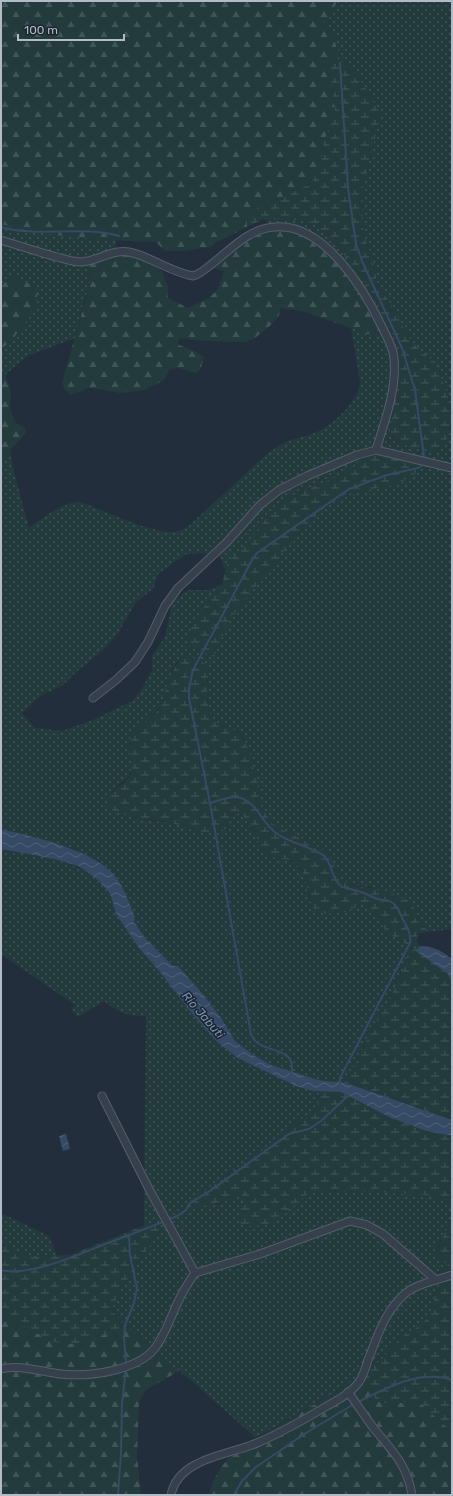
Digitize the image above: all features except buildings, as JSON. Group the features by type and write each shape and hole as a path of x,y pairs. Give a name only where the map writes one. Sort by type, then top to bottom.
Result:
{"street":[{"path":"1,240 50,255 77,261 86,261 119,251 130,252 177,272 193,276 204,270 250,234 260,229 275,226 305,233 332,253 360,287 377,316 392,351 394,364 393,386 376,450"},
{"path":"93,698 116,680 135,662 148,642 165,606 178,588 226,543 260,505 279,490 357,455 376,450 452,468"},
{"path":"102,1096 150,1191 195,1273"},
{"path":"1,1369 14,1368 81,1375 122,1369 149,1354 162,1337 185,1288 195,1273 260,1254 350,1221 367,1225 383,1234 436,1280"},
{"path":"171,1495 178,1478 194,1466 219,1454 258,1443 328,1406 348,1392 360,1380 388,1312 411,1290 452,1275"},
{"path":"348,1392 372,1426 391,1448 404,1468 409,1479 412,1495"}],"green space":[{"path":"1,1 337,1 327,23 334,35 335,43 340,55 331,60 335,111 323,145 321,163 312,183 278,199 264,203 255,217 247,220 247,227 215,243 212,247 183,251 165,251 156,242 78,238 38,232 1,224"},
{"path":"337,1 452,1 452,412 444,384 433,361 414,344 406,333 392,306 378,285 372,256 365,239 362,218 363,188 380,117 379,111 355,71 337,58 340,55 335,43 334,35 327,23"},
{"path":"337,58 355,71 379,111 380,117 363,188 362,218 365,239 372,256 378,285 392,306 406,333 414,344 433,361 444,384 452,412 450,433 443,445 435,451 421,450 404,445 395,440 390,431 396,384 394,337 371,296 368,286 331,237 309,221 264,219 247,227 247,220 254,217 257,208 264,203 278,199 312,183 321,163 323,145 335,111 331,77 331,59"},
{"path":"264,219 309,221 331,237 368,286 371,296 394,337 396,384 390,431 395,441 421,450 450,433 452,414 452,929 427,932 422,923 370,887 351,885 341,879 329,856 303,839 274,826 261,806 257,781 249,750 242,735 213,721 207,700 209,665 183,654 173,668 163,703 147,721 139,726 129,743 132,766 129,776 112,791 135,818 170,823 193,829 230,821 231,815 236,813 242,815 250,826 264,852 272,857 291,861 299,867 305,879 310,902 354,907 363,905 372,912 388,933 416,951 408,952 405,965 387,1005 376,1021 346,1083 318,1080 293,1073 271,1065 252,1054 235,1041 222,1019 202,993 146,939 134,922 120,882 74,849 1,829 1,461 5,461 10,450 13,468 29,528 55,510 75,502 156,530 173,532 180,531 190,525 269,452 286,442 313,434 323,429 338,418 351,404 359,389 360,382 351,327 374,336 374,318 360,300","holes":["365,454 420,464 419,469 412,476 398,484 346,494 330,503 310,521 297,538 281,554 227,622 214,657 187,645 193,621 222,585 208,590 189,590 183,593 172,603 165,637 152,656 152,670 134,700 93,720 62,731 35,728 22,713 40,696 63,685 76,672 102,651 118,633 136,602 153,589 158,574 186,554 200,553 219,555 225,569 227,562 248,542 276,505 289,497 334,478 354,467"]},
{"path":"1,224 38,232 116,240 116,254 89,271 90,284 83,304 75,338 27,356 5,375 5,373 1,373 1,349 10,342 38,288 14,277 7,280 1,287"},
{"path":"272,230 292,230 318,245 342,269 360,300 374,318 378,332 374,336 302,311 280,308 279,315 272,324 255,338 245,342 203,341 180,338 177,344 204,357 201,368 197,373 177,368 170,369 164,380 145,390 120,393 86,388 71,395 65,390 62,383 90,284 89,264 95,258 127,254 139,256 161,270 168,286 168,298 188,308 209,298 218,289 224,271 209,267 247,235"},
{"path":"14,277 38,288 35,311 10,342 1,349 1,287 7,280"},
{"path":"1,373 5,373 11,392 10,408 15,422 26,429 26,433 10,450 5,462 1,461"},
{"path":"372,451 420,464 420,469 412,476 398,484 346,494 330,503 310,521 297,538 281,554 228,622 214,657 187,645 193,621 222,585 227,562 248,542 276,505 289,497 334,478 354,467 365,454"},
{"path":"183,654 209,665 207,700 213,721 236,731 241,735 249,750 257,781 261,806 274,826 319,847 329,855 341,879 350,885 385,891 407,900 415,909 427,932 418,934 417,941 420,946 417,951 448,974 452,983 452,1120 346,1083 376,1021 387,1005 405,965 408,952 416,950 388,933 372,912 363,905 345,912 327,914 315,911 310,900 305,877 300,867 292,861 273,857 264,852 251,826 242,815 237,813 231,814 230,821 226,829 208,833 171,823 133,817 110,809 109,802 112,792 127,780 130,775 132,764 130,742 133,732 149,719 162,704 169,678"},
{"path":"1,849 54,859 78,867 98,880 110,893 116,914 139,948 217,1042 313,1091 320,1091 318,1104 313,1112 288,1127 271,1148 263,1150 193,1199 195,1211 208,1205 219,1204 240,1194 245,1197 240,1211 246,1226 263,1225 272,1222 281,1216 309,1191 426,1195 452,1204 451,1223 437,1247 451,1268 441,1271 432,1308 423,1324 401,1337 381,1360 361,1377 356,1378 342,1388 256,1438 193,1382 147,1346 111,1311 121,1289 161,1229 150,1223 144,1226 146,1016 124,1013 104,1001 78,1017 71,1010 75,1005 1,954"},
{"path":"320,1091 341,1092 389,1117 426,1131 452,1136 452,1204 426,1195 309,1191 281,1216 272,1222 261,1225 248,1226 241,1224 238,1218 245,1197 240,1194 224,1202 208,1205 196,1211 192,1203 193,1199 263,1150 271,1147 288,1127 313,1112 318,1104"},
{"path":"1,1213 49,1236 57,1255 27,1256 1,1243"},
{"path":"452,1214 452,1432 421,1404 411,1401 394,1404 379,1402 370,1393 361,1377 381,1360 401,1337 423,1324 432,1308 441,1271 451,1268 437,1256 439,1245 449,1225"},
{"path":"150,1223 161,1229 121,1289 111,1311 123,1323 117,1333 99,1336 88,1344 66,1344 51,1341 24,1326 13,1323 1,1311 1,1243 28,1256 70,1255"},
{"path":"1,1311 13,1323 24,1326 46,1338 66,1344 88,1344 98,1336 117,1333 123,1323 147,1346 179,1371 146,1390 139,1402 137,1456 141,1495 1,1495"},
{"path":"358,1373 370,1393 394,1404 411,1401 421,1404 452,1432 452,1495 209,1495 218,1472 234,1452 342,1388 356,1378"}],"water":[{"name":"Rio Jabuti","path":"1,829 49,841 66,847 98,862 111,872 120,883 135,917 134,922 146,939 173,966 178,966 202,993 222,1019 235,1041 252,1054 271,1065 318,1080 346,1083 452,1120 452,1136 426,1131 389,1117 341,1092 313,1091 296,1086 238,1058 217,1042 139,948 116,914 110,893 98,880 78,866 54,859 1,849"},
{"path":"420,946 437,950 452,959 452,983 448,974 416,951"},
{"path":"66,1134 70,1149 63,1151 59,1136"}],"waterway":[{"path":"291,1075 292,1065 289,1058 284,1054 261,1045 255,1041 251,1034 210,803 189,698 189,688 193,670 257,553 349,489 387,475 418,468 423,465 424,457 415,390 402,348 362,261 356,244 348,188 340,63"},
{"path":"1,227 30,232 90,232 119,236"},
{"path":"210,803 234,797 244,799 254,807 266,823 281,837 316,851 325,857 336,880 341,886 378,899 392,902 408,928 410,943 340,1078 340,1084"},
{"path":"1,1270 14,1271 43,1267 73,1257 177,1216 186,1210 190,1203 210,1191 289,1134 309,1129 321,1121 349,1095"},
{"path":"126,1364 124,1338 125,1325 134,1303 137,1288 130,1255 129,1235"},
{"path":"118,1495 122,1403 126,1368"},
{"path":"358,1402 392,1386 416,1378 440,1377 452,1380"},
{"path":"234,1495 242,1481 256,1467 306,1433 354,1404"}]}
